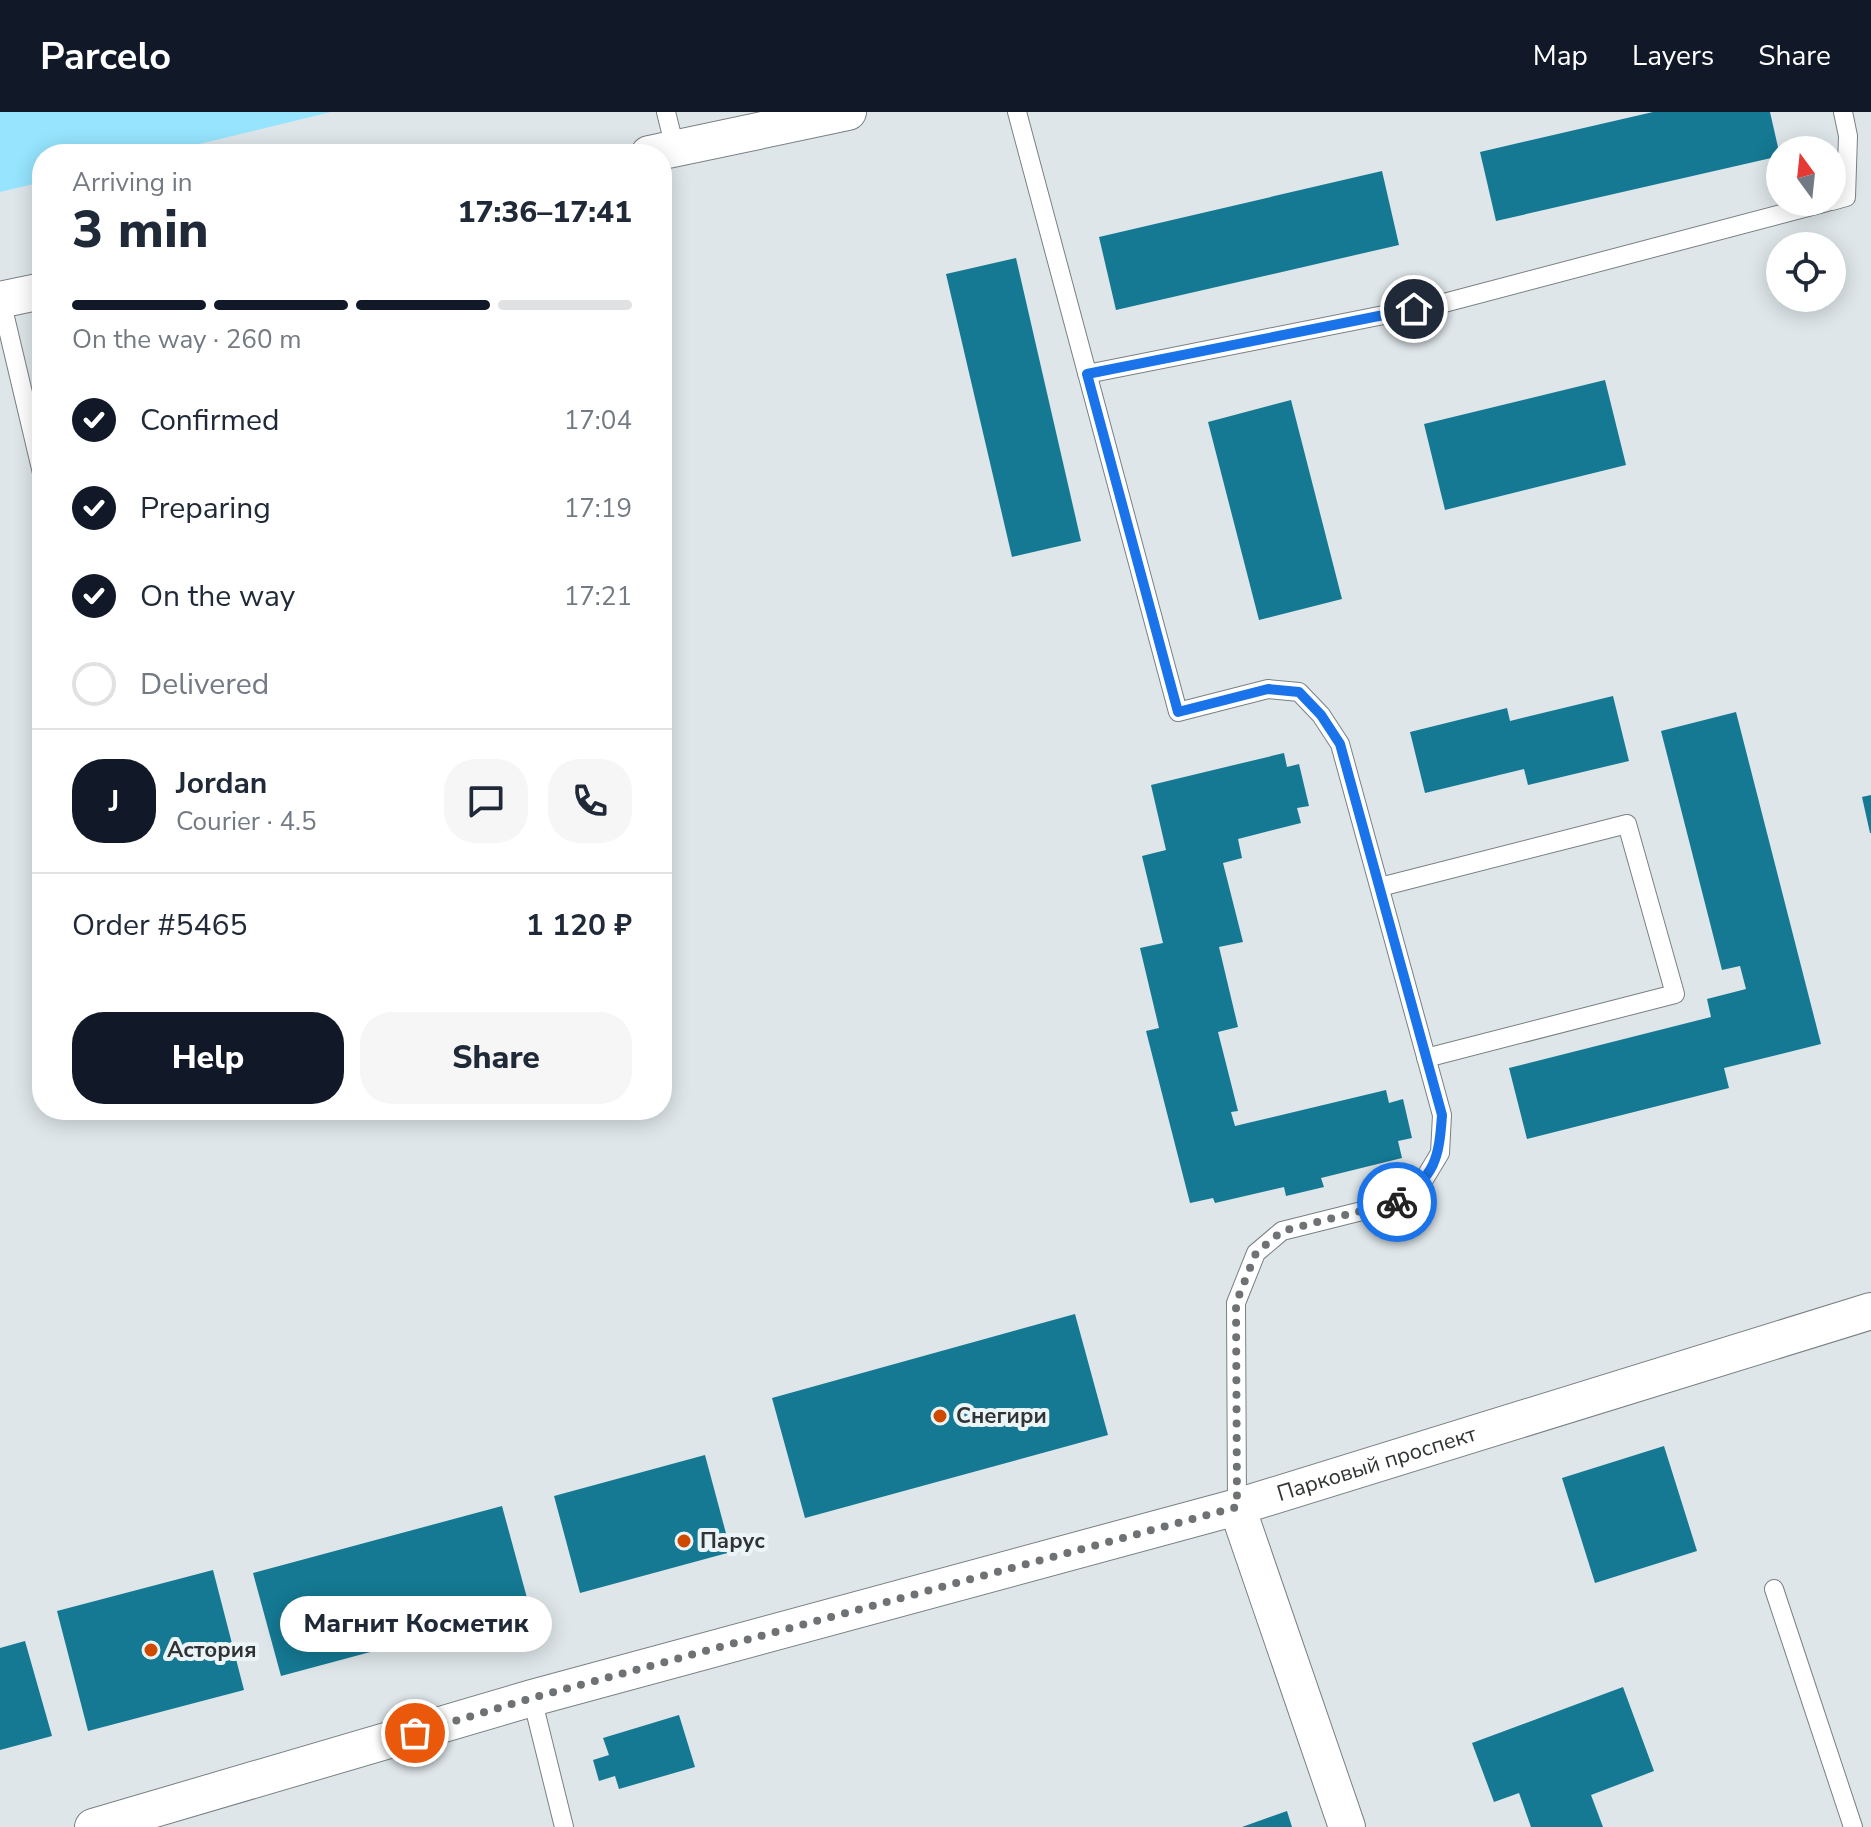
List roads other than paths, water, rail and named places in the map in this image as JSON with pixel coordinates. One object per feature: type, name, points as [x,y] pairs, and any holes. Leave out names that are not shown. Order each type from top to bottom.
[{"type":"street","points":[[672,149],[848,112]]},
{"type":"street","points":[[0,300],[32,293]]},
{"type":"street","name":"Парковый проспект","points":[[93,1827],[532,1698],[1237,1507],[1871,1311]]},
{"type":"street","points":[[1237,1507],[1347,1827]]},
{"type":"lane","points":[[663,144],[666,112]]},
{"type":"lane","points":[[1017,112],[1178,712],[1268,689],[1299,692],[1321,715],[1340,744],[1442,1115],[1440,1153],[1420,1186],[1398,1202],[1282,1231],[1256,1253],[1236,1303],[1237,1507]]},
{"type":"lane","points":[[1843,112],[1848,136],[1846,197]]},
{"type":"lane","points":[[1087,374],[1444,303],[1772,216]]},
{"type":"lane","points":[[0,300],[32,432]]},
{"type":"lane","points":[[1380,887],[1627,824],[1675,994],[1426,1058]]},
{"type":"lane","points":[[1774,1589],[1853,1827]]},
{"type":"lane","points":[[532,1698],[564,1827]]},
{"type":"place","name":"Снегири","points":[[940,1416]]},
{"type":"place","name":"Парус","points":[[684,1541]]},
{"type":"place","name":"Астория","points":[[151,1650]]},
{"type":"place","name":"Магнит Косметик","points":[[415,1733]]}]
